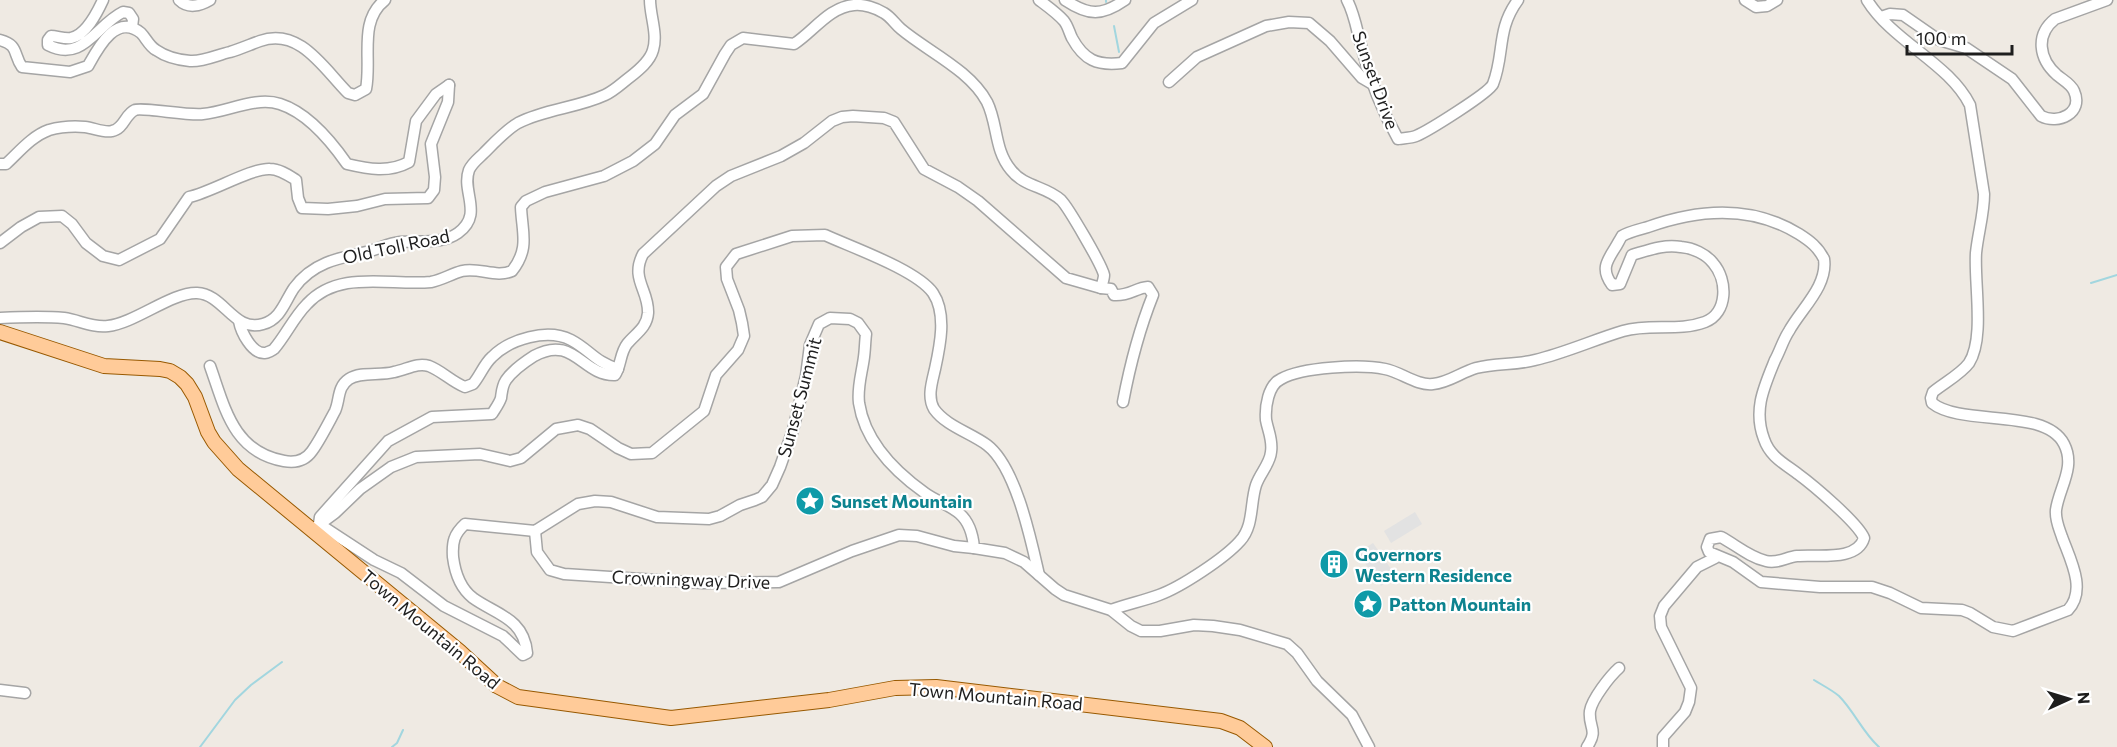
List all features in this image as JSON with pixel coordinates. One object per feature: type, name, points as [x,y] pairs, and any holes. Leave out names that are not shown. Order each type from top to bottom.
[{"type":"main road","name":"Town Mountain Road","points":[[0,332],[104,366],[160,369],[170,371],[180,377],[195,397],[208,432],[221,452],[238,469],[316,527],[497,686],[518,697],[671,718],[829,700],[895,688],[936,687],[1221,721],[1240,728],[1265,747]]},
{"type":"street","points":[[103,0],[94,17],[79,34],[64,38],[51,36],[48,39],[48,45],[65,51],[77,48],[123,12],[131,15],[132,27]]},
{"type":"street","points":[[179,0],[183,4],[192,6],[210,0]]},
{"type":"street","points":[[0,40],[9,42],[15,49],[17,60],[22,67],[70,72],[88,66],[102,41],[112,31],[124,27],[132,27],[142,34],[154,50],[178,60],[196,62],[269,39],[283,40],[302,46],[317,57],[348,93],[356,95],[366,89],[369,74],[370,21],[377,6],[385,0]]},
{"type":"street","name":"Old Toll Road","points":[[238,321],[251,326],[262,325],[273,320],[304,276],[330,261],[400,242],[448,238],[459,232],[469,221],[471,213],[468,172],[483,154],[518,123],[606,95],[648,60],[653,51],[655,37],[650,0]]},
{"type":"street","points":[[1038,0],[1065,22],[1083,54],[1094,61],[1108,64],[1122,63],[1154,23],[1192,0]]},
{"type":"street","points":[[1065,0],[1097,13],[1108,11],[1125,0]]},
{"type":"street","name":"Sunset Drive","points":[[1347,0],[1353,11],[1374,85],[1398,139],[1415,136],[1478,98],[1492,86],[1500,58],[1502,34],[1509,13],[1518,0]]},
{"type":"street","points":[[1745,0],[1756,7],[1767,6],[1777,0]]},
{"type":"street","points":[[1111,610],[1173,589],[1224,555],[1241,540],[1248,528],[1257,483],[1271,456],[1272,443],[1266,413],[1270,393],[1282,377],[1315,370],[1357,366],[1386,369],[1432,385],[1474,368],[1533,361],[1625,331],[1676,329],[1708,321],[1720,309],[1724,294],[1723,282],[1715,265],[1697,251],[1683,247],[1664,246],[1632,255],[1620,284],[1612,285],[1607,278],[1605,263],[1623,236],[1668,220],[1707,213],[1750,215],[1782,223],[1813,243],[1824,259],[1823,276],[1789,331],[1761,392],[1759,417],[1764,440],[1770,452],[1856,526],[1864,538],[1861,546],[1846,553],[1796,556],[1781,561],[1769,562],[1756,558],[1717,537],[1710,539],[1707,547],[1709,552],[1733,562],[1761,582],[1820,587],[1872,587],[1921,608],[1962,610],[2004,631],[2013,631],[2067,610],[2076,597],[2077,589],[2056,520],[2068,466],[2064,442],[2052,431],[2025,421],[1945,410],[1932,403],[1931,398],[1933,392],[1968,364],[1974,350],[1978,318],[1976,253],[1984,194],[1974,118],[1970,105],[1964,93],[1953,81],[1905,41],[1867,0]]},
{"type":"street","points":[[1881,17],[1894,13],[1903,15],[1936,38],[1963,46],[2012,79],[2041,116],[2055,120],[2063,119],[2070,114],[2075,106],[2076,98],[2069,85],[2055,74],[2043,56],[2041,46],[2043,34],[2055,19],[2107,0]]},
{"type":"street","points":[[0,318],[66,318],[93,326],[106,327],[183,296],[194,293],[205,294],[214,299],[238,321],[241,331],[251,345],[258,351],[266,353],[274,349],[307,304],[331,287],[347,282],[431,282],[462,271],[496,274],[512,271],[524,250],[521,207],[526,201],[545,192],[604,176],[633,161],[655,144],[675,115],[704,94],[731,45],[743,38],[794,44],[827,16],[853,5],[875,8],[886,14],[900,28],[933,50],[962,74],[978,91],[987,103],[996,142],[1005,162],[1022,182],[1062,200],[1099,262],[1104,277],[1101,288]]},
{"type":"street","points":[[1169,82],[1197,57],[1266,26],[1289,22],[1309,23],[1330,41],[1362,78],[1374,85]]},
{"type":"street","points":[[0,164],[6,164],[33,138],[47,131],[64,127],[85,127],[111,132],[118,129],[130,113],[137,109],[183,115],[204,114],[259,103],[278,103],[295,112],[334,146],[347,164],[379,170],[398,168],[409,162],[416,121],[436,94],[449,85],[448,102],[436,128],[432,144],[435,177],[434,190],[428,198],[385,199],[357,206],[328,209],[302,208],[298,198],[296,180],[270,169],[254,172],[205,193],[189,196],[160,239],[119,260],[103,256],[86,243],[72,224],[62,216],[39,217],[0,243]]},
{"type":"street","points":[[316,527],[320,517],[388,441],[432,417],[492,414],[500,400],[503,383],[513,371],[541,353],[552,349],[562,349],[606,375],[615,375],[624,350],[643,329],[648,313],[638,277],[638,264],[643,254],[716,186],[731,176],[781,156],[804,143],[832,121],[842,117],[884,118],[894,122],[924,169],[958,187],[978,201],[1066,278],[1111,289],[1114,295],[1123,295],[1148,287],[1153,295],[1137,339],[1123,402]]},
{"type":"street","points":[[316,527],[335,513],[360,489],[391,467],[416,457],[480,454],[510,461],[521,458],[556,429],[578,425],[590,429],[631,454],[652,453],[704,411],[716,375],[738,350],[744,336],[739,310],[727,279],[726,267],[736,254],[792,236],[817,234],[825,235],[907,272],[921,280],[933,293],[938,305],[940,337],[930,390],[931,402],[935,410],[948,421],[988,446],[1002,461],[1029,529],[1039,575]]},
{"type":"street","name":"Sunset Summit","points":[[535,531],[578,504],[595,501],[612,502],[657,518],[709,519],[762,497],[772,485],[793,430],[814,334],[819,324],[830,318],[840,318],[858,323],[866,334],[859,384],[859,402],[863,421],[878,450],[893,467],[925,493],[960,514],[966,521],[974,548]]},
{"type":"street","points":[[210,366],[224,406],[237,432],[245,442],[259,454],[289,461],[302,461],[311,452],[335,411],[342,385],[351,377],[392,373],[414,365],[428,366],[465,387],[473,384],[489,359],[501,349],[522,339],[539,336],[569,339],[603,365],[618,369]]},
{"type":"street","points":[[316,527],[401,573],[444,606],[503,636],[523,655],[527,652],[524,638],[510,620],[499,611],[473,598],[462,586],[455,573],[452,543],[456,532],[465,524],[535,531]]},
{"type":"street","name":"Crowningway Drive","points":[[535,531],[537,552],[542,562],[550,570],[564,574],[704,583],[779,582],[852,551],[899,535],[917,536],[954,546],[974,548]]},
{"type":"street","points":[[974,548],[1005,553],[1024,562],[1055,590],[1111,610],[1131,626],[1141,630],[1160,631],[1203,625],[1240,630],[1287,644],[1297,653],[1317,681],[1352,714],[1369,747]]},
{"type":"street","points":[[1663,747],[1663,738],[1685,712],[1691,688],[1661,627],[1660,616],[1664,606],[1697,567],[1717,556]]},
{"type":"street","points":[[1587,747],[1593,732],[1590,718],[1592,704],[1618,668]]},
{"type":"street","points":[[0,690],[25,693]]},
{"type":"shaded area","points":[[1415,512],[1422,524],[1391,543],[1384,531]]},
{"type":"shaded area","points":[[1373,543],[1396,576],[1381,586],[1358,553]]},
{"type":"waterway","points":[[1114,26],[1119,52]]},
{"type":"waterway","points":[[2091,283],[2117,275]]},
{"type":"waterway","points":[[200,747],[235,700],[282,662]]},
{"type":"waterway","points":[[1814,680],[1839,696],[1879,747]]},
{"type":"waterway","points":[[392,747],[397,743],[403,730]]},
{"type":"place","name":"Sunset Mountain","points":[[810,501]]},
{"type":"place","name":"Governors Western Residence","points":[[1334,564]]},
{"type":"place","name":"Patton Mountain","points":[[1368,604]]}]
